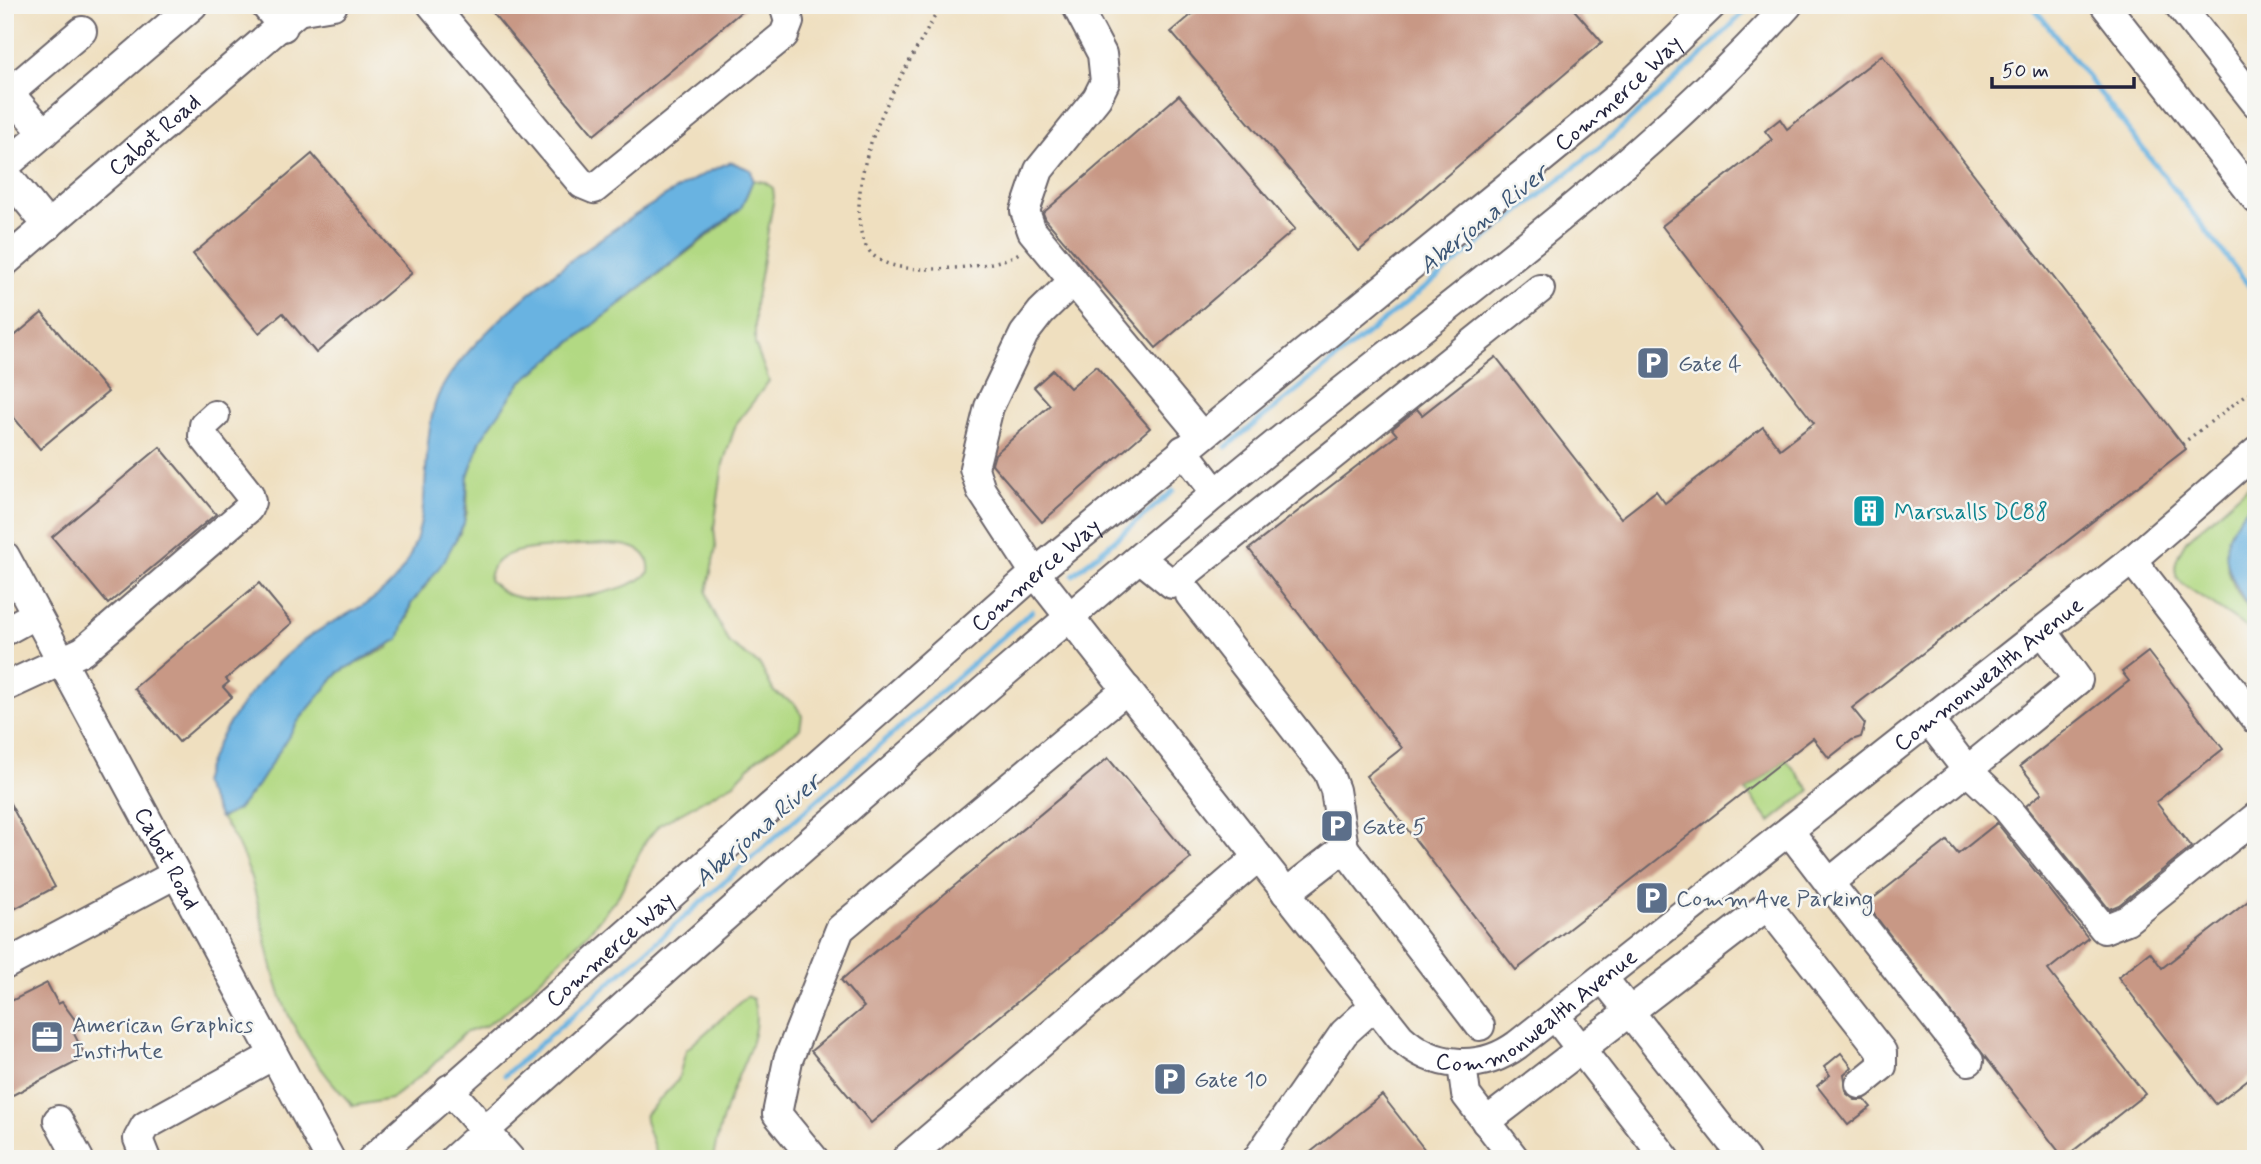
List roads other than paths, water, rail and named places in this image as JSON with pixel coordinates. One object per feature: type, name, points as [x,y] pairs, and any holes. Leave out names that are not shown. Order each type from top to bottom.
[{"type":"street","points":[[5,166],[194,5]]},
{"type":"street","points":[[265,5],[297,12],[333,5]]},
{"type":"street","points":[[432,5],[582,184],[594,189],[784,35],[789,22],[785,5]]},
{"type":"street","points":[[1076,5],[1101,54],[1105,82],[1097,99],[1039,170],[1025,211],[1027,224],[1073,281],[1192,443],[1216,493]]},
{"type":"street","points":[[454,1159],[881,780],[1190,515],[1633,158],[1702,96],[1788,5]]},
{"type":"street","points":[[2105,5],[2256,199]]},
{"type":"street","points":[[2179,5],[2256,103]]},
{"type":"street","name":"Commerce Way","points":[[372,1159],[1035,573],[1616,98],[1703,9]]},
{"type":"street","name":"Cabot Road","points":[[5,262],[297,12]]},
{"type":"street","points":[[44,133],[9,93],[82,30]]},
{"type":"street","points":[[5,173],[48,226]]},
{"type":"street","name":"Commonwealth Avenue","points":[[1073,281],[1024,334],[989,407],[974,468],[981,490],[1035,573],[1400,1037],[1414,1049],[1439,1060],[1462,1063],[1485,1061],[1502,1055],[1555,1016],[2132,560],[2256,452]]},
{"type":"street","points":[[1140,558],[1172,584],[1540,289]]},
{"type":"street","points":[[5,687],[87,648],[250,507],[249,494],[203,436],[204,425],[215,415]]},
{"type":"street","points":[[1190,515],[1220,546]]},
{"type":"street","name":"Cabot Road","points":[[5,556],[272,1056],[330,1159]]},
{"type":"street","points":[[2132,560],[2256,720]]},
{"type":"street","points":[[1190,595],[1328,772],[1335,789],[1344,848],[1480,1026]]},
{"type":"street","points":[[5,631],[36,614]]},
{"type":"street","points":[[1829,883],[2078,680],[2043,631]]},
{"type":"street","points":[[814,1159],[777,1114],[788,1060],[840,929],[1127,689]]},
{"type":"street","points":[[1930,722],[1968,770],[2004,804],[2104,929],[2127,920],[2256,817]]},
{"type":"street","points":[[1790,832],[1969,1061]]},
{"type":"street","points":[[1286,893],[1344,848]]},
{"type":"street","points":[[906,1159],[1258,857]]},
{"type":"street","points":[[5,965],[176,874]]},
{"type":"street","points":[[1486,1122],[1757,911],[1768,909],[1882,1052],[1880,1068],[1860,1084]]},
{"type":"street","points":[[1603,978],[1745,1159]]},
{"type":"street","points":[[1257,1159],[1344,1033],[1375,1005]]},
{"type":"street","points":[[1555,1016],[1666,1159]]},
{"type":"street","points":[[146,1159],[138,1142],[145,1126],[272,1056]]},
{"type":"street","points":[[1462,1063],[1465,1093],[1515,1159]]},
{"type":"street","points":[[449,1089],[510,1159]]},
{"type":"street","points":[[58,1120],[79,1159]]},
{"type":"water","points":[[731,162],[751,170],[753,180],[741,208],[521,382],[481,439],[468,476],[464,524],[444,561],[411,604],[399,639],[339,672],[299,720],[257,786],[237,810],[220,818],[202,783],[218,742],[244,701],[293,649],[321,629],[378,596],[397,577],[409,557],[422,514],[430,426],[435,404],[451,373],[480,339],[564,265],[657,201]]},
{"type":"water","points":[[2256,499],[2256,621],[2231,573],[2227,545],[2240,516]]},
{"type":"waterway","name":"Aberjona River","points":[[1226,447],[1601,146],[1699,58],[1751,5]]},
{"type":"waterway","points":[[2032,5],[2256,295]]},
{"type":"waterway","name":"Aberjona River","points":[[1073,575],[1173,491]]},
{"type":"waterway","name":"Aberjona River","points":[[505,1075],[1032,611]]},
{"type":"place","name":"Gate 4","points":[[1653,363]]},
{"type":"place","name":"Marshalls DC88","points":[[1869,511]]},
{"type":"place","name":"Gate 5","points":[[1337,826]]},
{"type":"place","name":"Comm Ave Parking","points":[[1652,898]]},
{"type":"place","name":"American Graphics Institute","points":[[47,1037]]},
{"type":"place","name":"Gate 10","points":[[1170,1079]]}]
